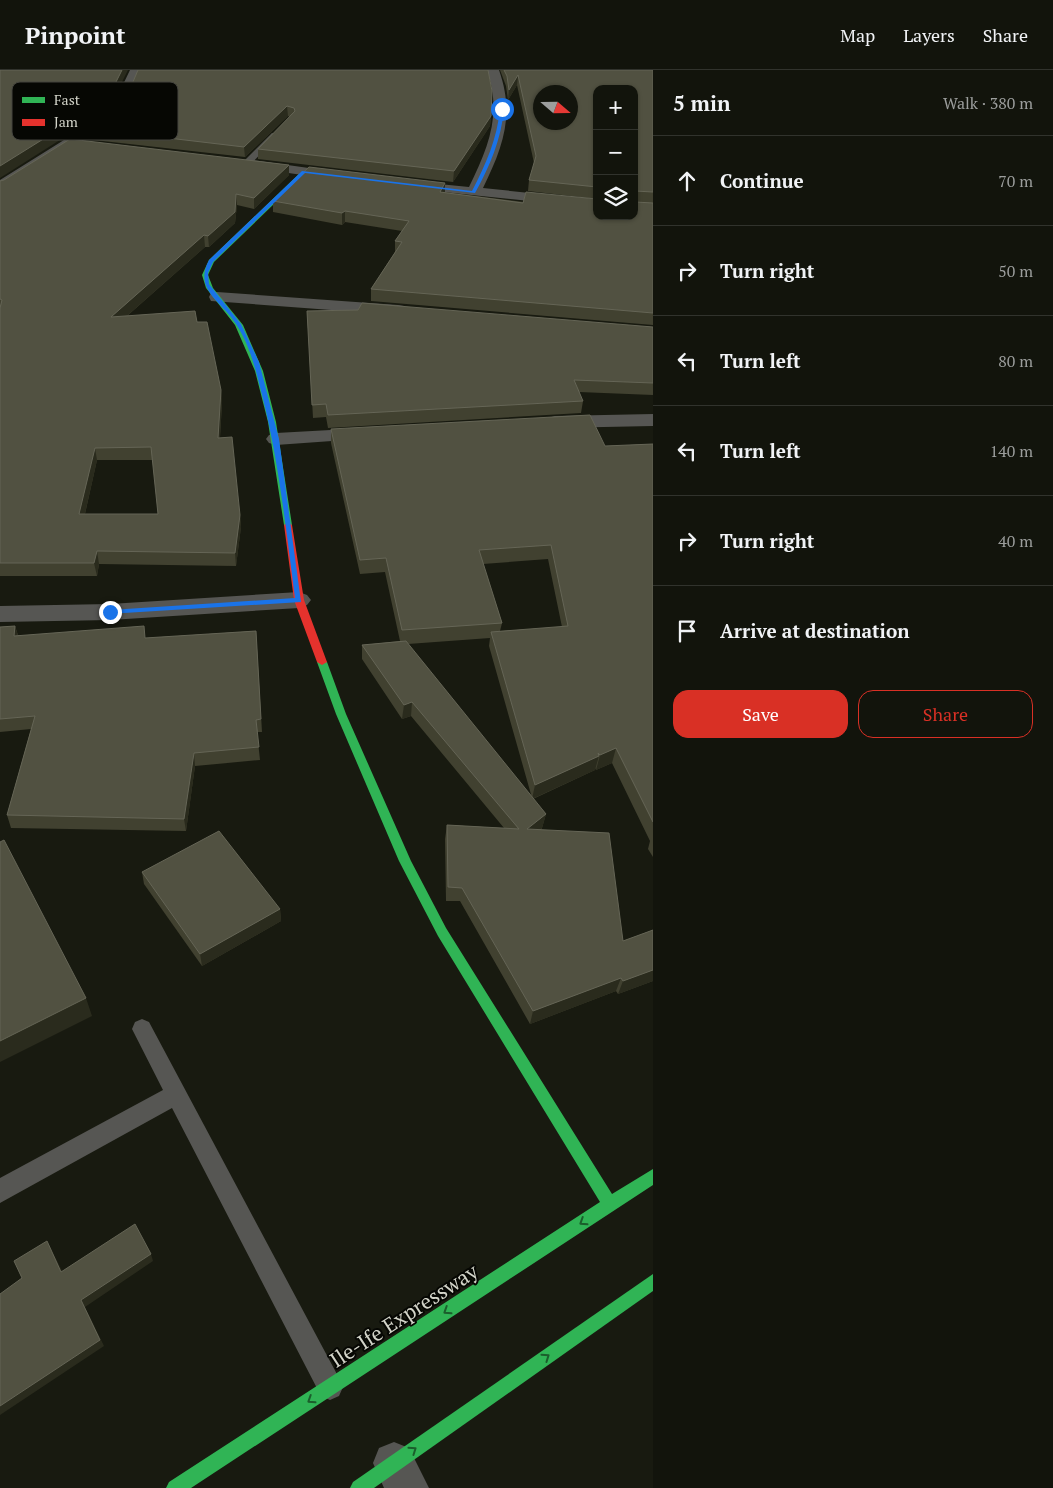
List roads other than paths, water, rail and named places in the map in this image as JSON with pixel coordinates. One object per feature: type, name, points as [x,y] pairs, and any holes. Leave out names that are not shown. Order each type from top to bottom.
[{"type":"main road","points":[[304,172],[211,261],[206,273],[207,284],[239,324],[256,362],[276,439],[299,600],[341,714],[410,870],[442,932],[610,1205]]},
{"type":"main road","name":"Ile-Ife Expressway","points":[[176,1488],[653,1176]]},
{"type":"main road","points":[[359,1488],[400,1476],[653,1282]]},
{"type":"street","points":[[131,82],[136,70]]},
{"type":"street","points":[[474,192],[493,153],[500,125],[502,98],[493,70]]},
{"type":"street","points":[[2,183],[74,140]]},
{"type":"street","points":[[69,144],[88,146]]},
{"type":"street","points":[[229,161],[351,178]]},
{"type":"street","points":[[398,183],[593,204]]},
{"type":"street","points":[[217,298],[326,304],[414,312]]},
{"type":"street","points":[[536,423],[653,420]]},
{"type":"street","points":[[276,439],[382,433]]},
{"type":"street","points":[[0,614],[110,612],[299,600]]},
{"type":"lane","points":[[247,163],[284,126]]},
{"type":"lane","points":[[142,1029],[330,1387]]},
{"type":"lane","points":[[0,1191],[176,1094]]}]
